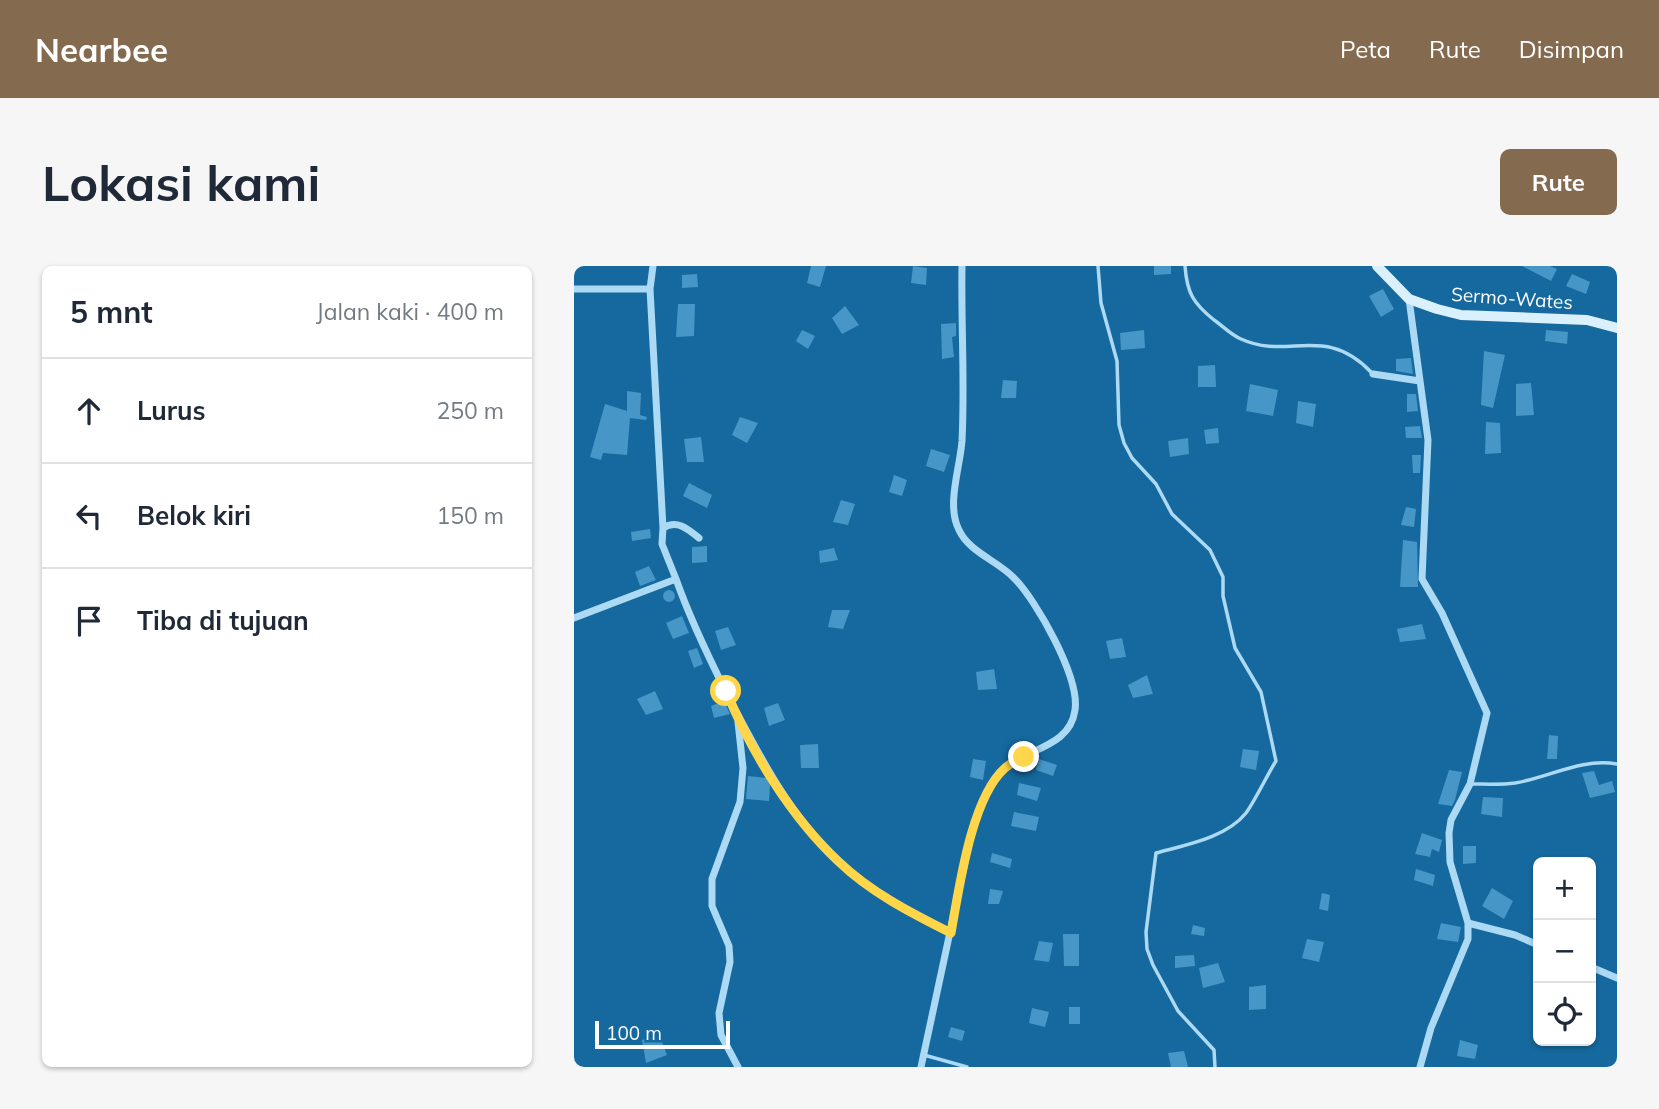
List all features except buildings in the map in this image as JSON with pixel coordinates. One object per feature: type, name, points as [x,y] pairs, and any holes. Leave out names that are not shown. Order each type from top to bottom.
[{"type":"main road","name":"Sermo-Wates","points":[[1377,266],[1409,299],[1461,316],[1587,320],[1617,328]]},
{"type":"street","points":[[653,266],[650,289],[662,544],[690,618],[738,719],[791,806],[837,860],[905,910],[951,933]]},
{"type":"street","points":[[921,1067],[970,839],[985,799],[1005,768],[1053,743],[1067,732],[1075,710],[1076,692],[1051,632],[1028,594],[1013,577],[968,543],[959,531],[955,518],[962,441],[962,266]]},
{"type":"street","points":[[574,289],[650,289]]},
{"type":"street","points":[[1409,299],[1428,440],[1422,579],[1442,613],[1487,713],[1471,784],[1451,820],[1450,862],[1468,923],[1468,939],[1435,1018],[1420,1067]]},
{"type":"street","points":[[1373,374],[1420,381]]},
{"type":"street","points":[[663,528],[675,524],[685,526],[699,538]]},
{"type":"street","points":[[574,618],[676,579]]},
{"type":"street","points":[[738,719],[743,768],[740,802],[712,879],[712,906],[729,946],[730,962],[719,1013],[721,1035],[738,1067]]},
{"type":"street","points":[[1468,923],[1515,935],[1533,943]]},
{"type":"street","points":[[1596,969],[1617,978]]},
{"type":"lane","points":[[1098,266],[1101,303],[1117,361],[1119,425],[1124,443],[1132,458],[1156,484],[1172,514],[1210,550],[1223,577],[1223,596],[1235,648],[1261,692],[1276,761],[1247,812],[1234,823],[1203,840],[1156,853],[1152,869],[1147,949],[1178,1011],[1214,1050],[1215,1067]]},
{"type":"lane","points":[[1185,266],[1187,289],[1195,304],[1238,338],[1265,345],[1299,344],[1342,350],[1357,358],[1373,374]]},
{"type":"lane","points":[[1471,784],[1513,784],[1587,762],[1617,764]]},
{"type":"lane","points":[[922,1054],[967,1067]]},
{"type":"route","points":[[726,691],[736,716],[791,806],[837,860],[873,890],[951,933],[970,839],[977,818],[995,780],[1005,768],[1024,757]]}]
